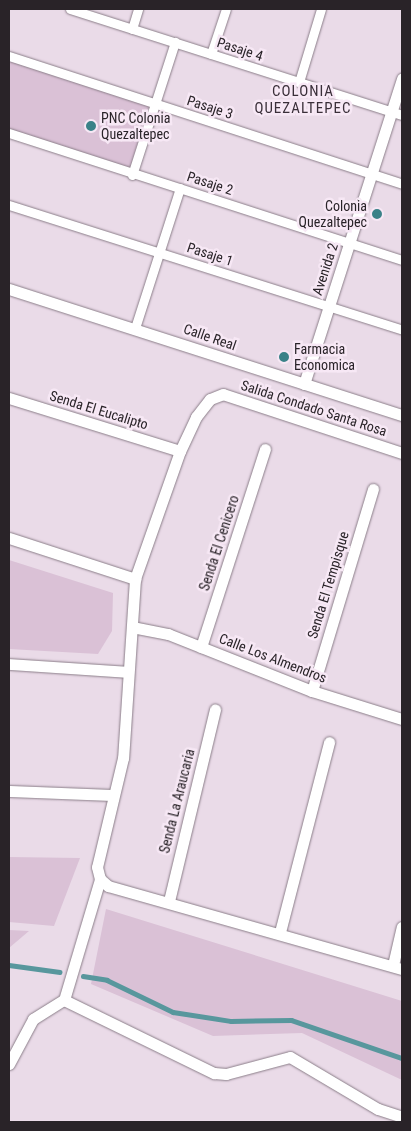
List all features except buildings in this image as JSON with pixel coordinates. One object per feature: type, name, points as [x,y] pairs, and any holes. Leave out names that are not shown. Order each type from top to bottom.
[{"type":"street","name":"Pasaje 4","points":[[70,9],[397,114]]},
{"type":"street","points":[[132,29],[138,9]]},
{"type":"street","points":[[211,54],[226,9]]},
{"type":"street","points":[[298,82],[321,9]]},
{"type":"street","points":[[132,174],[175,42]]},
{"type":"street","name":"Pasaje 3","points":[[9,56],[402,184]]},
{"type":"street","name":"Avenida 2","points":[[304,384],[371,174],[397,114],[402,78]]},
{"type":"street","name":"Pasaje 2","points":[[9,133],[402,260]]},
{"type":"street","points":[[135,328],[180,188]]},
{"type":"street","name":"Pasaje 1","points":[[9,205],[402,330]]},
{"type":"street","name":"Calle Real","points":[[9,289],[402,415]]},
{"type":"street","name":"Salida Condado Santa Rosa","points":[[64,1000],[100,879],[97,867],[123,758],[135,579],[180,451],[196,417],[210,399],[223,394],[402,452]]},
{"type":"street","name":"Senda El Eucalipto","points":[[9,398],[180,451]]},
{"type":"street","name":"Senda El Cenicero","points":[[201,647],[265,449]]},
{"type":"street","name":"Senda El Tempisque","points":[[312,690],[373,489]]},
{"type":"street","points":[[9,538],[135,579]]},
{"type":"street","name":"Calle Los Almendros","points":[[132,627],[168,634],[312,690],[402,719]]},
{"type":"street","points":[[9,664],[128,672]]},
{"type":"street","name":"Senda La Araucaria","points":[[169,901],[215,709]]},
{"type":"street","points":[[280,932],[329,742]]},
{"type":"street","points":[[9,791],[113,794]]},
{"type":"street","points":[[100,879],[108,886],[280,932],[397,967],[402,927]]},
{"type":"street","points":[[9,1064],[33,1019],[64,1000],[214,1073],[226,1074],[290,1057],[378,1109],[402,1117]]},
{"type":"shaded area","points":[[9,61],[149,106],[130,169],[9,130]]},
{"type":"shaded area","points":[[9,560],[113,593],[112,631],[98,654],[9,649]]},
{"type":"shaded area","points":[[9,857],[80,858],[54,926],[9,922]]},
{"type":"shaded area","points":[[106,909],[402,1001],[402,1080],[302,1033],[213,1036],[91,984]]},
{"type":"shaded area","points":[[9,930],[29,931],[9,948]]},
{"type":"waterway","points":[[9,965],[60,972]]},
{"type":"waterway","points":[[83,976],[107,980],[173,1012],[231,1021],[291,1020],[402,1058]]},
{"type":"place","name":"PNC Colonia Quezaltepec","points":[[91,126]]},
{"type":"place","name":"Colonia Quezaltepec","points":[[377,214]]},
{"type":"place","name":"Farmacia Economica","points":[[284,357]]},
{"type":"district","name":"COLONIA QUEZALTEPEC","points":[[303,100]]}]
